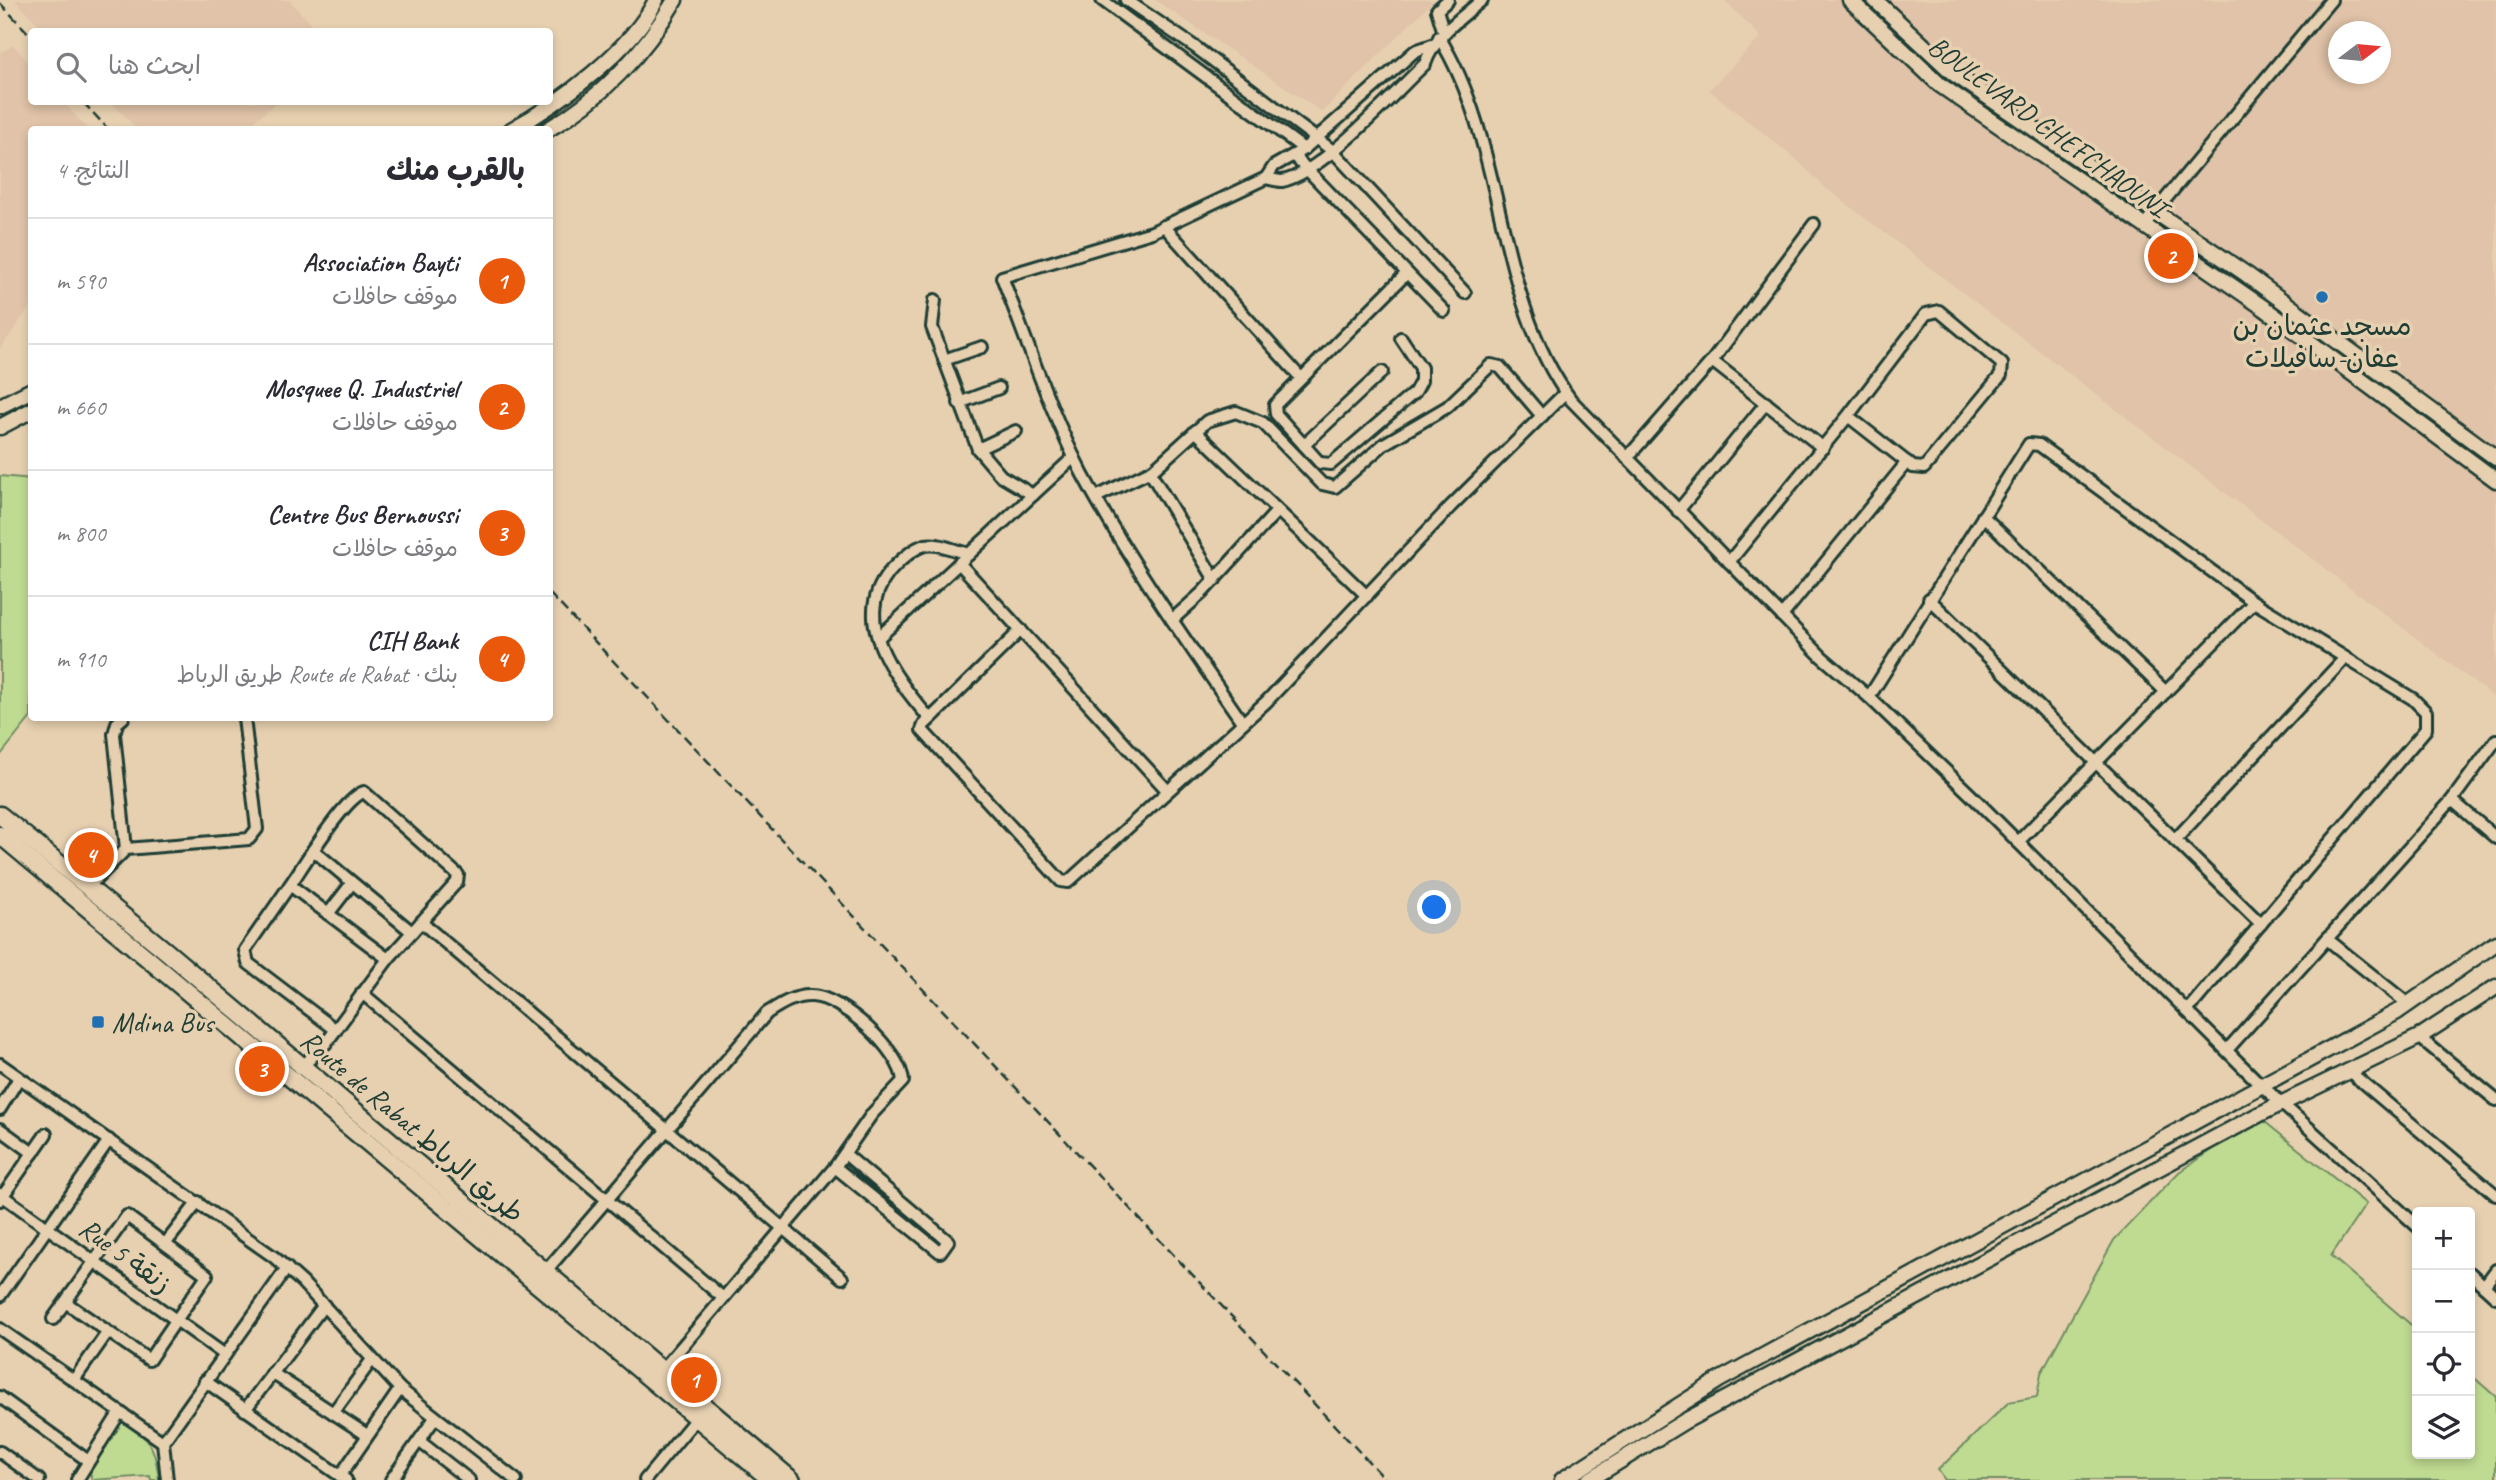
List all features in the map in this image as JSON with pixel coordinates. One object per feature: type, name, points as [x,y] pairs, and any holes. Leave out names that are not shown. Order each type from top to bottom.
[{"type":"main road","name":"Route de Rabat طريق الرباط","points":[[0,815],[663,1369],[700,1413],[771,1480]]},
{"type":"main road","name":"Route de Rabat طريق الرباط","points":[[0,835],[291,1079],[700,1413],[792,1480]]},
{"type":"street","points":[[553,102],[587,79],[619,47],[656,0]]},
{"type":"street","points":[[553,126],[600,93],[662,22],[675,0]]},
{"type":"street","points":[[1126,0],[1195,47],[1333,151],[1465,293]]},
{"type":"street","points":[[1448,0],[1437,10],[1438,38],[1467,95],[1503,229],[1538,343],[1566,393],[1822,657],[1868,696],[2018,842],[2260,1084],[2412,1221]]},
{"type":"street","points":[[1242,722],[1172,620],[1074,457],[1002,277],[1164,226],[1266,178],[1274,166],[1304,149],[1415,51],[1438,38],[1482,0]]},
{"type":"street","name":"BOULEVARD CHEFCHAOUNI","points":[[1850,0],[1940,85],[2264,308],[2496,480]]},
{"type":"street","name":"BOULEVARD CHEFCHAOUNI","points":[[1875,0],[1953,73],[2155,210],[2348,347],[2496,458]]},
{"type":"street","points":[[2144,225],[2331,0]]},
{"type":"street","points":[[1105,1],[1304,149]]},
{"type":"street","points":[[1266,178],[1281,181],[1308,169],[1333,151],[1425,64],[1438,38]]},
{"type":"street","points":[[1185,59],[1195,47]]},
{"type":"street","points":[[517,126],[548,105]]},
{"type":"street","points":[[1294,156],[1444,311]]},
{"type":"street","points":[[1627,458],[1712,361],[1814,223]]},
{"type":"street","points":[[1164,226],[1301,377]]},
{"type":"street","points":[[1401,338],[1421,368],[1420,381],[1415,392],[1331,464],[1321,463],[1274,408],[1301,377],[1407,273]]},
{"type":"street","points":[[935,300],[932,327],[978,449],[1001,476],[1033,495]]},
{"type":"street","points":[[1729,562],[1823,448],[1926,314],[1939,311],[2001,361],[2002,371],[1927,467],[1917,468],[1907,462],[1848,416]]},
{"type":"street","points":[[944,360],[982,347]]},
{"type":"street","points":[[1712,361],[1823,448]]},
{"type":"street","points":[[1096,497],[1150,472],[1195,431],[1221,415],[1236,412],[1250,415],[1263,423],[1322,484],[1331,488],[1384,444],[1447,407],[1491,365],[1500,367],[1542,416]]},
{"type":"street","points":[[1304,445],[1382,372]]},
{"type":"street","points":[[959,403],[999,388]]},
{"type":"street","points":[[0,406],[28,392]]},
{"type":"street","points":[[1021,630],[923,728],[925,736],[1063,882],[1071,881],[1167,790],[1266,702],[1566,393]]},
{"type":"street","points":[[1678,511],[1766,403]]},
{"type":"street","points":[[0,427],[28,412]]},
{"type":"street","points":[[978,449],[1016,431]]},
{"type":"street","points":[[1195,431],[1367,596]]},
{"type":"street","points":[[1868,696],[2029,444],[2039,445],[2254,602],[2413,699],[2426,712],[2426,729],[2187,1011]]},
{"type":"street","points":[[878,638],[1074,457]]},
{"type":"street","points":[[1782,616],[1907,462]]},
{"type":"street","points":[[1150,472],[1214,580]]},
{"type":"street","points":[[1172,620],[1214,580],[1278,511]]},
{"type":"street","points":[[1983,516],[2166,692]]},
{"type":"street","points":[[930,719],[897,680],[878,638],[878,587],[883,576],[914,547],[928,543],[970,554]]},
{"type":"street","points":[[960,563],[1167,790]]},
{"type":"street","points":[[1930,598],[2261,924]]},
{"type":"street","points":[[2018,842],[2254,602]]},
{"type":"street","points":[[2175,840],[2345,658]]},
{"type":"street","points":[[119,721],[114,734],[126,849]]},
{"type":"street","points":[[88,887],[126,849],[249,839],[254,834],[257,829],[244,721]]},
{"type":"street","points":[[2227,1050],[2452,800],[2496,740]]},
{"type":"street","points":[[291,1079],[336,1030],[388,959],[457,883],[458,875],[368,792],[356,795],[313,850],[245,950],[248,963],[336,1030]]},
{"type":"street","points":[[2452,800],[2496,838]]},
{"type":"street","points":[[313,850],[412,932]]},
{"type":"street","points":[[328,914],[352,883]]},
{"type":"street","points":[[290,885],[388,959]]},
{"type":"street","points":[[421,922],[842,1278]]},
{"type":"street","points":[[2327,939],[2408,1004]]},
{"type":"street","points":[[1562,1480],[1719,1380],[2408,1004],[2496,943]]},
{"type":"street","points":[[1589,1480],[1685,1421],[2281,1103],[2418,1037],[2496,987]]},
{"type":"street","points":[[362,993],[722,1297]]},
{"type":"street","points":[[545,1272],[767,1013],[796,998],[812,996],[828,999],[840,1006],[887,1048],[902,1071],[903,1081],[872,1114],[835,1167],[663,1369]]},
{"type":"street","points":[[2418,1037],[2496,1100]]},
{"type":"street","points":[[0,1064],[198,1202],[287,1268],[400,1389],[514,1479]]},
{"type":"street","points":[[2350,1072],[2496,1195]]},
{"type":"street","points":[[0,1109],[19,1078]]},
{"type":"street","points":[[0,1129],[33,1153]]},
{"type":"street","points":[[1,1196],[46,1134]]},
{"type":"street","points":[[0,1296],[109,1140]]},
{"type":"street","points":[[835,1167],[940,1252],[948,1241],[845,1154]]},
{"type":"street","name":"Rue 5 زنقة","points":[[1,1196],[225,1354]]},
{"type":"street","points":[[166,1243],[198,1202]]},
{"type":"street","points":[[894,1215],[903,1203]]},
{"type":"street","points":[[53,1319],[65,1301],[94,1260],[127,1216],[207,1275],[149,1360],[65,1301]]},
{"type":"street","points":[[166,1480],[163,1442],[287,1268]]},
{"type":"street","points":[[2484,1286],[2496,1270]]},
{"type":"street","points":[[2475,1278],[2496,1297]]},
{"type":"street","points":[[245,1410],[324,1305]]},
{"type":"street","points":[[0,1329],[163,1442]]},
{"type":"street","points":[[74,1380],[107,1333]]},
{"type":"street","points":[[333,1413],[371,1361]]},
{"type":"street","points":[[272,1373],[367,1435]]},
{"type":"street","points":[[205,1381],[343,1478],[367,1435],[400,1389]]},
{"type":"street","points":[[0,1397],[87,1460]]},
{"type":"street","points":[[76,1480],[120,1412]]},
{"type":"street","points":[[645,1480],[700,1413]]},
{"type":"street","points":[[395,1478],[435,1418]]},
{"type":"street","points":[[1630,1436],[1640,1448]]},
{"type":"street","points":[[419,1441],[469,1480]]},
{"type":"street","points":[[0,1452],[38,1480]]},
{"type":"shaded area","points":[[15,0],[289,0],[315,28],[42,28]]},
{"type":"shaded area","points":[[1155,0],[1434,0],[1322,112]]},
{"type":"shaded area","points":[[1724,0],[2496,0],[2496,699],[1827,189],[1796,159],[1709,90],[1761,37]]},
{"type":"shaded area","points":[[13,45],[28,62],[28,105],[66,105],[85,126],[28,126],[28,309],[0,349],[0,53]]},
{"type":"shaded area","points":[[114,105],[274,105],[248,126],[134,126]]},
{"type":"green space","points":[[0,476],[28,479],[28,721],[0,756]]},
{"type":"green space","points":[[2259,1117],[2366,1204],[2331,1256],[2412,1326],[2412,1459],[2475,1459],[2475,1378],[2496,1397],[2496,1480],[1945,1480],[1938,1470],[2009,1402],[2037,1397],[2041,1373],[2114,1240],[2179,1172]]},
{"type":"green space","points":[[120,1419],[149,1443],[159,1480],[151,1480],[150,1476],[92,1480],[89,1468]]},
{"type":"railway","points":[[0,3],[28,33]]},
{"type":"railway","points":[[86,105],[105,126]]},
{"type":"railway","points":[[553,597],[1386,1480]]},
{"type":"place","name":"Mosquee Q. Industriel","points":[[2171,256]]},
{"type":"place","name":"مسجد عثمان بن عفان-سافيلات","points":[[2322,297]]},
{"type":"place","name":"CIH Bank","points":[[91,855]]},
{"type":"place","name":"Mdina Bus","points":[[98,1022]]},
{"type":"place","name":"Centre Bus Bernoussi","points":[[262,1069]]},
{"type":"place","name":"Association Bayti","points":[[694,1380]]}]
